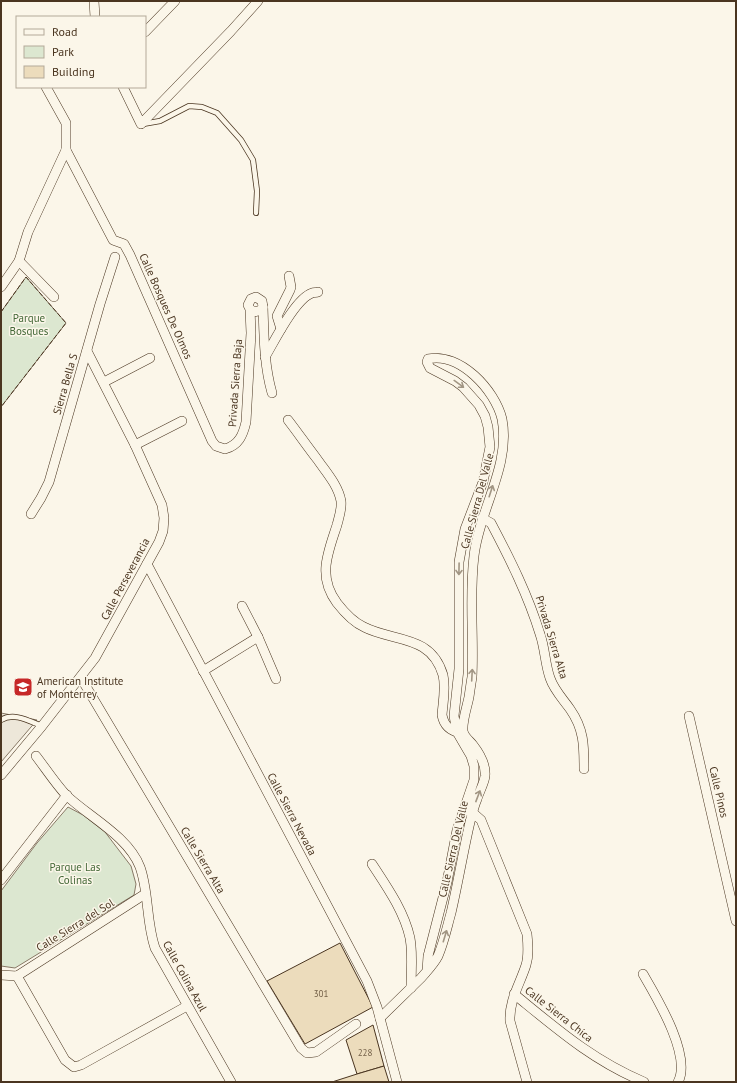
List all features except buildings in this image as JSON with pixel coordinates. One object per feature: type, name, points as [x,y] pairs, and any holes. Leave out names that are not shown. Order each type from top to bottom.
[{"type":"street","points":[[94,1],[95,16]]},
{"type":"street","points":[[148,30],[175,1]]},
{"type":"street","points":[[123,88],[141,124],[258,1]]},
{"type":"street","name":"Calle Bosques De Olmos","points":[[47,88],[66,123],[66,150],[113,240],[124,244],[130,255],[212,440],[216,446],[225,449]]},
{"type":"street","points":[[1,287],[19,261],[28,232],[66,150]]},
{"type":"street","name":"Sierra Bella S","points":[[31,514],[49,482],[115,257]]},
{"type":"street","points":[[19,261],[54,297]]},
{"type":"street","points":[[282,329],[277,316],[290,290],[289,276]]},
{"type":"street","points":[[265,358],[282,329],[300,303],[312,293],[318,292]]},
{"type":"street","name":"Privada Sierra Baja","points":[[225,449],[236,444],[243,434],[246,422],[251,333],[250,309],[254,312],[259,311],[262,307],[265,358],[272,393]]},
{"type":"street","name":"Calle Perseverancia","points":[[1,773],[42,726],[80,678],[99,651],[159,542],[163,530],[164,518],[162,505],[135,445],[87,351]]},
{"type":"street","points":[[104,382],[150,358]]},
{"type":"street","name":"Calle Sierra Del Valle","points":[[380,1018],[427,971],[438,955],[446,933],[459,877],[468,811],[476,801],[485,776],[485,769],[478,753],[461,733],[454,716],[459,669],[459,562],[465,528],[483,482],[489,459],[490,437],[485,416],[480,405],[463,387],[455,381],[430,368],[426,362],[429,359],[436,358],[450,360],[466,369],[488,391],[496,404],[501,417],[503,430],[501,460],[482,518],[475,545],[472,673],[470,695],[461,733]]},
{"type":"street","points":[[288,420],[333,482],[342,507],[327,554],[325,566],[326,580],[330,592],[347,615],[363,627],[378,633],[409,640],[417,644],[435,659],[444,684],[443,719],[449,729],[461,733]]},
{"type":"street","points":[[135,445],[182,421]]},
{"type":"street","name":"Privada Sierra Alta","points":[[482,518],[491,523],[526,592],[543,643],[550,678],[581,728],[584,747],[584,769]]},
{"type":"street","name":"Calle Sierra Nevada","points":[[147,564],[367,981],[377,1007],[397,1082]]},
{"type":"street","points":[[242,606],[258,637],[276,679]]},
{"type":"street","points":[[203,671],[258,637]]},
{"type":"street","name":"Calle Sierra Alta","points":[[80,678],[298,1044],[307,1053],[316,1052],[356,1024]]},
{"type":"street","name":"Calle Pinos","points":[[689,716],[736,921]]},
{"type":"street","name":"Calle Colina Azul","points":[[36,756],[67,795],[122,841],[140,866],[144,883],[148,925],[155,948],[231,1082]]},
{"type":"street","points":[[1,880],[67,795]]},
{"type":"street","name":"Calle Sierra Chica","points":[[468,811],[481,820],[527,934],[527,960],[524,972],[514,994],[567,1037],[592,1055],[640,1081]]},
{"type":"street","points":[[372,864],[401,912],[407,927],[412,956],[411,988]]},
{"type":"street","name":"Calle Sierra del Sol","points":[[17,976],[145,894]]},
{"type":"street","points":[[643,974],[664,1011],[680,1054],[682,1064],[679,1082]]},
{"type":"street","points":[[1,975],[17,976],[68,1064],[74,1067],[81,1065],[187,1006]]},
{"type":"street","points":[[514,994],[510,1009],[510,1021],[527,1082]]},
{"type":"lane","points":[[141,124],[160,121],[189,106],[202,107],[218,113],[241,140],[253,160],[257,191],[256,213]]},
{"type":"lane","points":[[1,720],[9,717],[17,717],[42,726]]},
{"type":"green space","name":"Parque Bosques","points":[[26,277],[66,323],[1,407],[1,312]]},
{"type":"green space","name":"Parque Las Colinas","points":[[68,807],[83,815],[105,832],[131,866],[136,884],[134,895],[15,968],[1,966],[1,891],[37,843]]},
{"type":"shaded area","points":[[1,713],[37,720],[1,762]]},
{"type":"fence","points":[[1,312],[26,277],[66,323],[1,407]]},
{"type":"place","name":"American Institute of Monterrey","points":[[23,687]]}]
